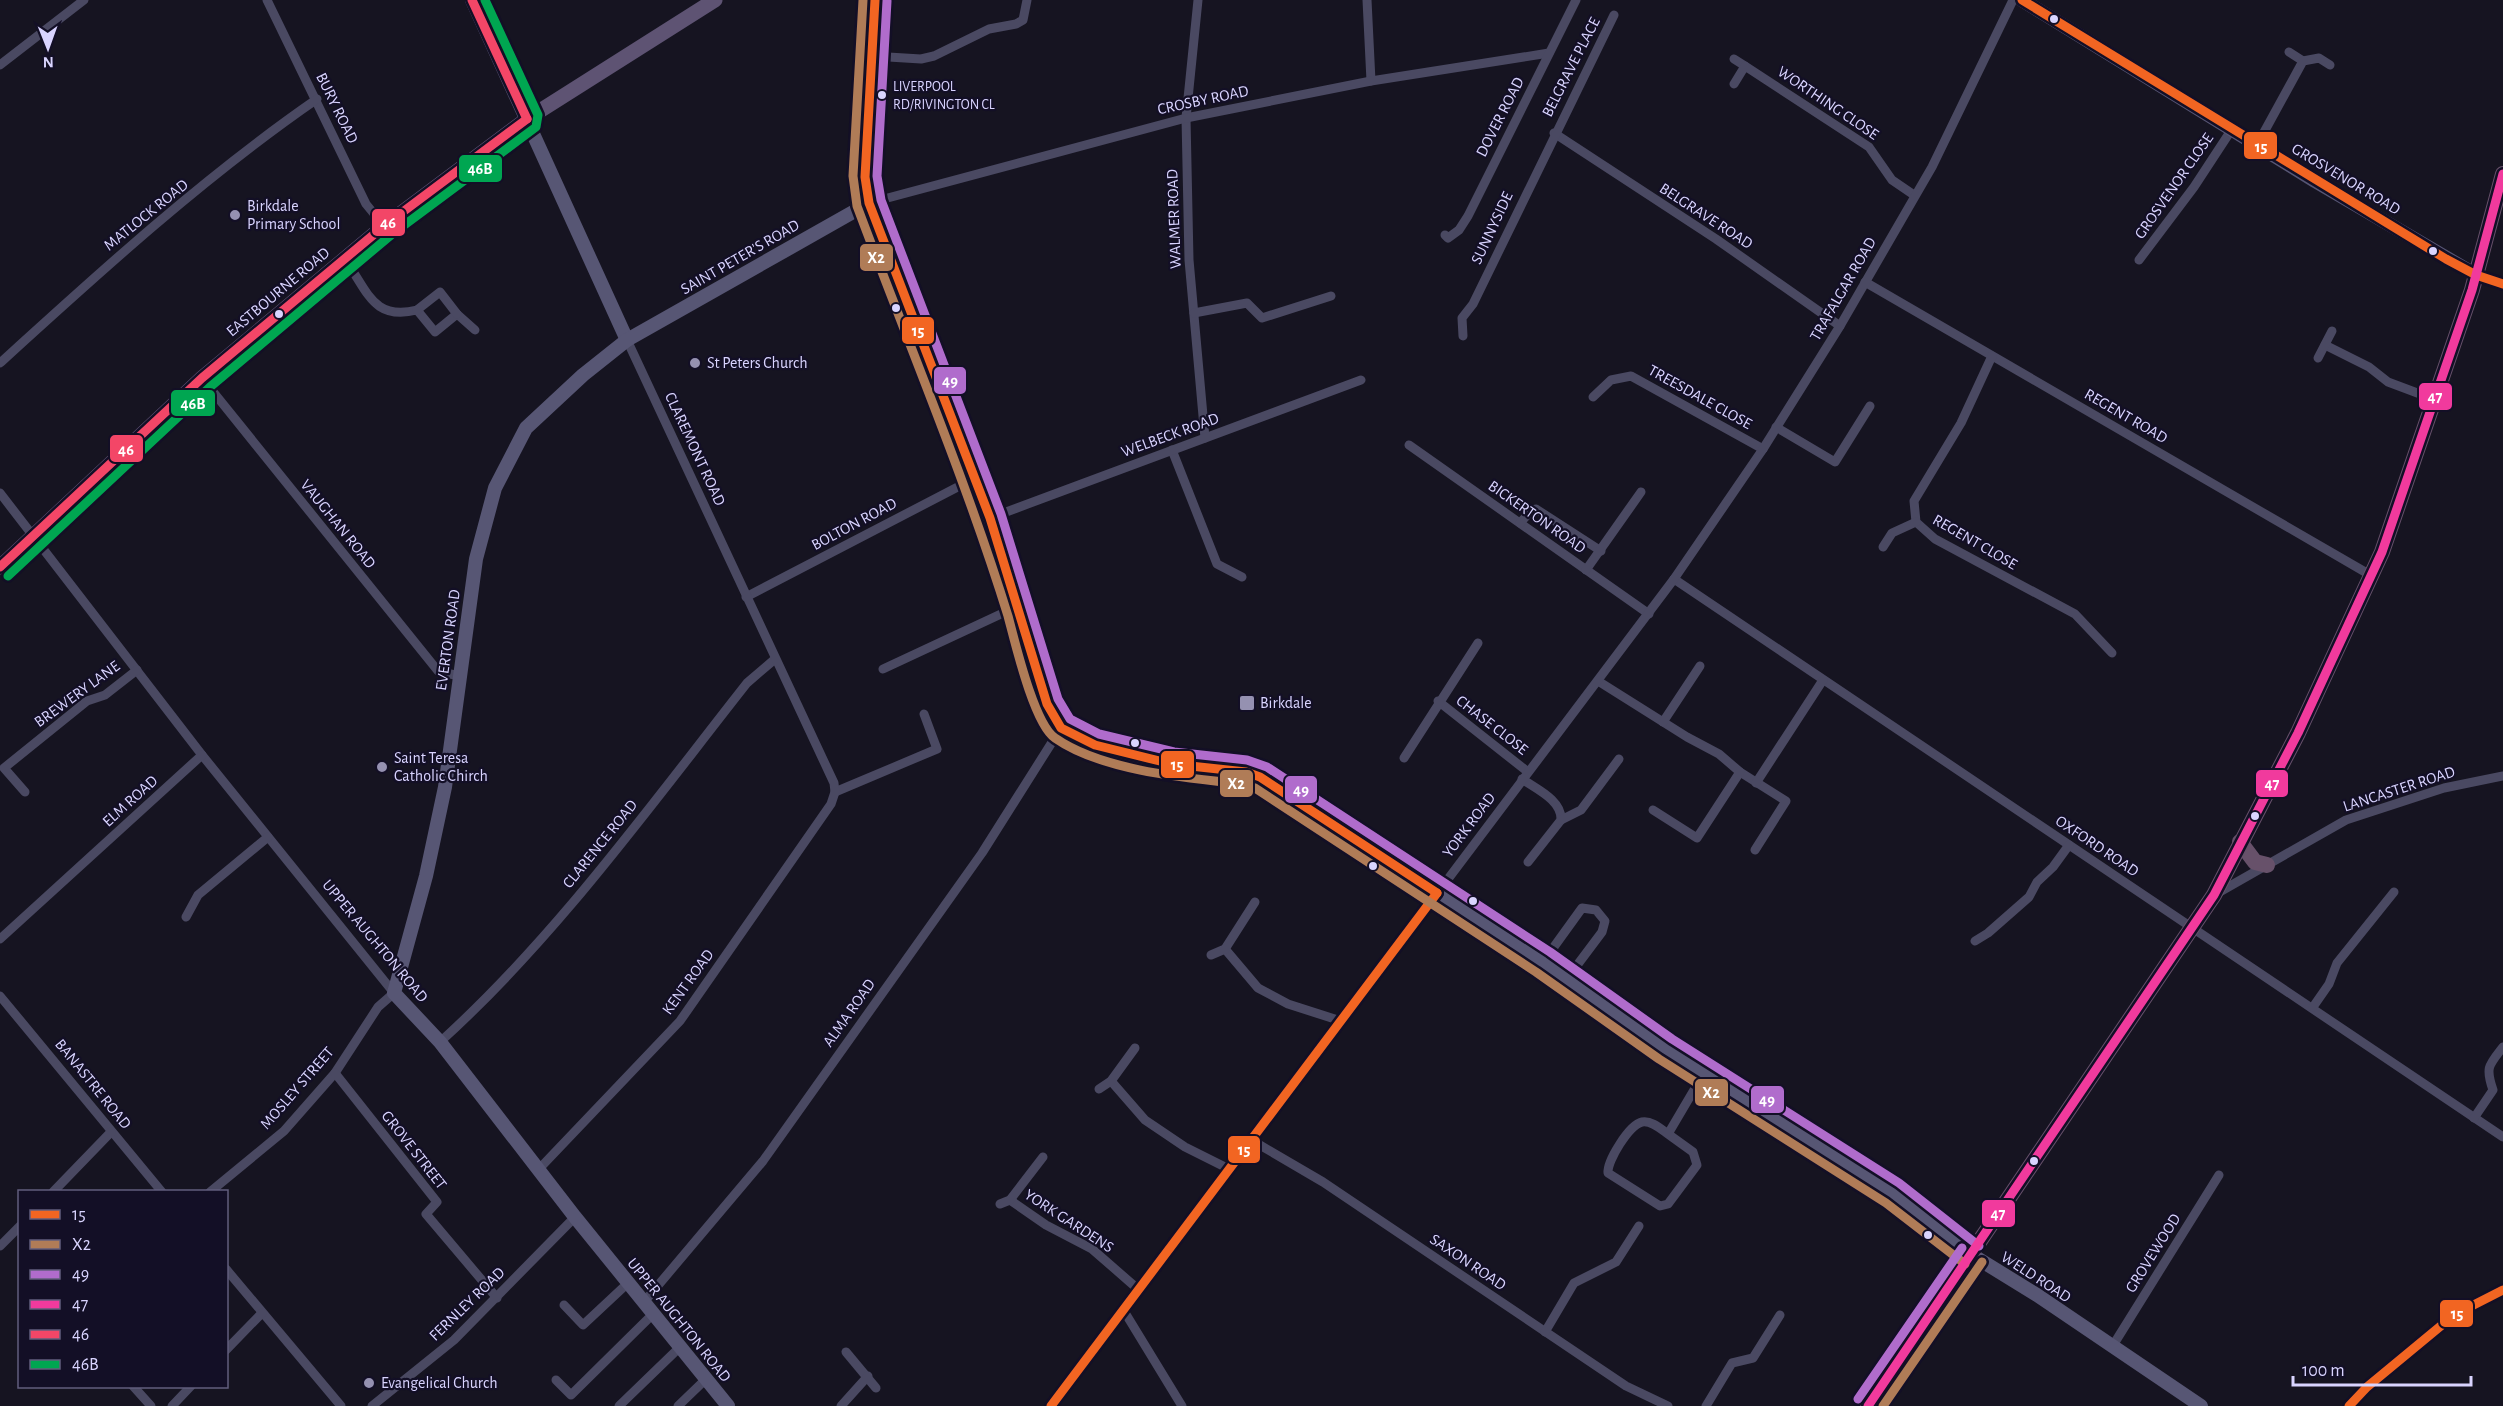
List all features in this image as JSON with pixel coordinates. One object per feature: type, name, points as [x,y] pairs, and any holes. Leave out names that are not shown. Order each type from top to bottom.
[{"type":"highway","points":[[1868,1406],[2193,928],[2214,895],[2298,734],[2372,576],[2436,400],[2476,275],[2503,174]]},
{"type":"highway","points":[[2240,842],[2255,862],[2267,865]]},
{"type":"main road","name":"EASTBOURNE ROAD","points":[[0,567],[202,378],[384,226],[527,118],[715,0]]},
{"type":"street","points":[[0,65],[84,0]]},
{"type":"street","name":"BURY ROAD","points":[[267,0],[366,204],[384,226]]},
{"type":"street","name":"CLAREMONT ROAD","points":[[472,0],[627,340],[834,783],[835,792]]},
{"type":"street","points":[[875,0],[865,177],[869,203],[990,518],[1047,704],[1061,728]]},
{"type":"street","points":[[872,57],[921,59],[934,56],[989,28],[1016,24],[1023,20],[1027,0]]},
{"type":"street","name":"WALMER ROAD","points":[[1198,0],[1186,118],[1189,260],[1205,438]]},
{"type":"street","points":[[1367,0],[1371,81]]},
{"type":"street","name":"DOVER ROAD","points":[[1445,235],[1448,238],[1454,235],[1468,216],[1576,0]]},
{"type":"street","name":"TRAFALGAR ROAD","points":[[1674,579],[1763,449],[1840,326],[1932,167],[2013,0]]},
{"type":"street","name":"GROSVENOR ROAD","points":[[2022,0],[2257,145],[2476,275],[2503,284]]},
{"type":"street","name":"BELGRAVE PLACE","points":[[1554,133],[1614,15]]},
{"type":"street","points":[[2289,52],[2303,61],[2319,58],[2330,64]]},
{"type":"street","name":"CROSBY ROAD","points":[[869,203],[1186,118],[1371,81],[1549,53]]},
{"type":"street","name":"WORTHING CLOSE","points":[[1734,59],[1869,147],[1892,180],[1914,195]]},
{"type":"street","points":[[2257,145],[2303,61]]},
{"type":"street","points":[[1734,84],[1746,66]]},
{"type":"street","name":"MATLOCK ROAD","points":[[0,363],[110,263],[283,123],[317,99]]},
{"type":"street","name":"GROSVENOR CLOSE","points":[[2139,260],[2194,187],[2232,129]]},
{"type":"street","name":"BELGRAVE ROAD","points":[[1554,133],[1716,239],[1840,326]]},
{"type":"street","name":"SUNNYSIDE","points":[[1463,336],[1462,318],[1473,304],[1554,133]]},
{"type":"street","name":"SAINT PETER'S ROAD","points":[[627,340],[869,203]]},
{"type":"street","points":[[345,260],[366,287],[371,301],[381,308],[401,314],[417,310],[440,292],[457,314],[475,330]]},
{"type":"street","name":"REGENT ROAD","points":[[1865,282],[2372,576]]},
{"type":"street","points":[[1194,313],[1247,303],[1262,318],[1331,296]]},
{"type":"street","points":[[417,310],[435,332],[457,314]]},
{"type":"street","points":[[2318,358],[2332,331]]},
{"type":"street","name":"EVERTON ROAD","points":[[394,993],[426,876],[445,787],[476,559],[495,488],[526,428],[583,375],[627,340]]},
{"type":"street","points":[[2325,345],[2369,366],[2388,382],[2436,400]]},
{"type":"street","name":"REGENT CLOSE","points":[[1992,356],[1961,423],[1914,501],[1916,522],[1935,539],[2075,614],[2112,653]]},
{"type":"street","name":"TREESDALE CLOSE","points":[[1593,397],[1611,380],[1631,376],[1763,449]]},
{"type":"street","name":"VAUGHAN ROAD","points":[[202,378],[438,671],[459,676]]},
{"type":"street","name":"WELBECK ROAD","points":[[990,518],[1361,380]]},
{"type":"street","points":[[1776,427],[1835,462],[1870,406]]},
{"type":"street","name":"BICKERTON ROAD","points":[[1409,445],[1649,614]]},
{"type":"street","points":[[1172,450],[1217,564],[1242,577]]},
{"type":"street","name":"BOLTON ROAD","points":[[746,597],[975,478]]},
{"type":"street","points":[[1587,570],[1641,492]]},
{"type":"street","name":"UPPER AUGHTON ROAD","points":[[0,493],[202,755],[394,993],[440,1042],[575,1217],[728,1406]]},
{"type":"street","points":[[1520,523],[1531,511],[1542,511],[1600,551]]},
{"type":"street","points":[[1883,548],[1892,533],[1916,522]]},
{"type":"street","name":"YORK ROAD","points":[[1052,1406],[1674,579]]},
{"type":"street","name":"OXFORD ROAD","points":[[1674,579],[2503,1137]]},
{"type":"street","points":[[883,669],[1018,606]]},
{"type":"street","name":"CHASE CLOSE","points":[[1404,758],[1438,701],[1478,643]]},
{"type":"street","name":"CLARENCE ROAD","points":[[440,1042],[472,1014],[581,892],[747,683],[775,659]]},
{"type":"street","points":[[1663,722],[1700,666]]},
{"type":"street","name":"BREWERY LANE","points":[[25,792],[4,768],[87,701],[105,695],[137,670]]},
{"type":"street","points":[[1756,783],[1823,680]]},
{"type":"street","points":[[1598,681],[1719,754],[1740,772],[1786,801],[1755,850]]},
{"type":"street","name":"CHASE CLOSE","points":[[1438,701],[1556,803],[1561,812],[1561,820]]},
{"type":"street","points":[[835,792],[937,749],[924,714]]},
{"type":"street","name":"WELD ROAD","points":[[1061,728],[1095,744],[1139,756],[1172,764],[1246,772],[1260,777],[1542,962],[1704,1073],[1893,1193],[1972,1255],[2037,1295],[2200,1406]]},
{"type":"street","name":"ALMA ROAD","points":[[644,1302],[763,1161],[982,853],[1061,728]]},
{"type":"street","name":"ELM ROAD","points":[[0,939],[202,755]]},
{"type":"street","points":[[1528,862],[1561,820],[1581,810],[1618,759]]},
{"type":"street","points":[[1653,810],[1697,838],[1740,772]]},
{"type":"street","name":"LANCASTER ROAD","points":[[2214,895],[2346,820],[2444,788],[2503,776]]},
{"type":"street","name":"KENT ROAD","points":[[538,1169],[680,1021],[831,804],[835,792]]},
{"type":"street","points":[[186,917],[198,895],[268,837]]},
{"type":"street","points":[[1975,941],[1988,933],[2028,897],[2037,882],[2053,867],[2068,845]]},
{"type":"street","points":[[2313,1007],[2329,984],[2337,963],[2394,891]]},
{"type":"street","points":[[1211,955],[1225,949],[1255,902]]},
{"type":"street","points":[[1542,962],[1582,908],[1596,910],[1605,921],[1602,932],[1566,980]]},
{"type":"street","points":[[1225,949],[1258,988],[1288,1004],[1341,1021]]},
{"type":"street","name":"MOSLEY STREET","points":[[211,1190],[284,1131],[335,1072],[378,1007],[394,993]]},
{"type":"street","name":"BANASTRE ROAD","points":[[0,996],[161,1190]]},
{"type":"street","points":[[2474,1118],[2498,1088],[2487,1074],[2489,1065],[2503,1047]]},
{"type":"street","points":[[1099,1089],[1111,1081],[1135,1048]]},
{"type":"street","name":"GROVE STREET","points":[[335,1072],[437,1202],[426,1214],[497,1298]]},
{"type":"street","points":[[1668,1134],[1704,1073]]},
{"type":"street","points":[[1111,1081],[1145,1120],[1185,1147],[1229,1169]]},
{"type":"street","points":[[1642,1122],[1650,1123],[1668,1134],[1693,1152],[1697,1165],[1668,1203],[1660,1206],[1608,1173],[1608,1168],[1610,1159],[1634,1127],[1642,1122]]},
{"type":"street","points":[[54,1190],[111,1131]]},
{"type":"street","name":"SAXON ROAD","points":[[1253,1141],[1323,1182],[1626,1386],[1668,1406]]},
{"type":"street","name":"YORK GARDENS","points":[[1000,1204],[1010,1200],[1042,1157]]},
{"type":"street","name":"GROVEWOOD","points":[[2112,1347],[2219,1175]]},
{"type":"street","name":"YORK GARDENS","points":[[1010,1200],[1046,1225],[1092,1249],[1139,1290]]},
{"type":"street","name":"FERNLEY ROAD","points":[[372,1406],[453,1340],[575,1217]]},
{"type":"street","points":[[1545,1332],[1574,1283],[1616,1262],[1639,1226]]},
{"type":"street","points":[[0,1246],[18,1228]]},
{"type":"street","points":[[228,1271],[340,1406]]},
{"type":"street","points":[[564,1305],[583,1325],[628,1283]]},
{"type":"street","points":[[2349,1406],[2367,1387],[2454,1315],[2503,1290]]},
{"type":"street","points":[[1124,1311],[1182,1406]]},
{"type":"street","points":[[228,1348],[262,1313]]},
{"type":"street","points":[[556,1380],[571,1395],[653,1314]]},
{"type":"street","points":[[1706,1406],[1732,1363],[1753,1358],[1780,1315]]},
{"type":"street","points":[[619,1406],[680,1347]]},
{"type":"street","points":[[846,1352],[876,1388]]},
{"type":"street","points":[[842,1406],[868,1376]]},
{"type":"street","points":[[678,1406],[706,1379]]},
{"type":"street","points":[[135,1388],[151,1406]]},
{"type":"street","points":[[172,1406],[189,1388]]},
{"type":"transit line","name":"46","points":[[472,0],[527,119]]},
{"type":"transit line","name":"46B","points":[[8,576],[210,387],[391,235],[536,127],[538,115],[485,0]]},
{"type":"transit line","name":"X2","points":[[863,0],[853,176],[857,206],[936,410],[991,564],[1026,682],[1047,730],[1055,738],[1074,749],[1120,765],[1171,776],[1243,784],[1255,788],[1536,972],[1659,1059],[1886,1203],[1965,1264]]},
{"type":"transit line","name":"15","points":[[875,0],[865,177],[869,203],[990,518],[1047,704],[1061,728],[1095,745],[1172,764],[1246,772],[1260,777],[1437,893]]},
{"type":"transit line","name":"15","points":[[2022,0],[2446,259],[2476,275],[2503,284]]},
{"type":"transit line","name":"49","points":[[887,1],[877,176],[881,200],[1001,514],[1058,699],[1070,719],[1099,734],[1174,752],[1247,760],[1267,767],[1550,952],[1672,1039],[1899,1183],[1979,1246]]},
{"type":"transit line","name":"46","points":[[0,567],[202,378],[384,226],[527,119]]},
{"type":"transit line","name":"47","points":[[1868,1406],[2214,895],[2298,733],[2382,552],[2472,290],[2503,174]]},
{"type":"transit line","name":"15","points":[[1051,1406],[1437,893]]},
{"type":"transit line","name":"49","points":[[1858,1399],[1962,1248]]},
{"type":"transit line","name":"X2","points":[[1883,1406],[1982,1262]]},
{"type":"transit line","name":"15","points":[[2349,1406],[2367,1387],[2454,1315],[2503,1290]]},
{"type":"place","name":"LIVERPOOL RD/RIVINGTON CL","points":[[882,95]]},
{"type":"place","name":"Birkdale Primary School","points":[[235,215]]},
{"type":"place","name":"St Peters Church","points":[[695,363]]},
{"type":"place","name":"Birkdale","points":[[1247,703]]},
{"type":"place","name":"Saint Teresa Catholic Chirch","points":[[382,767]]},
{"type":"place","name":"Evangelical Church","points":[[369,1383]]}]
